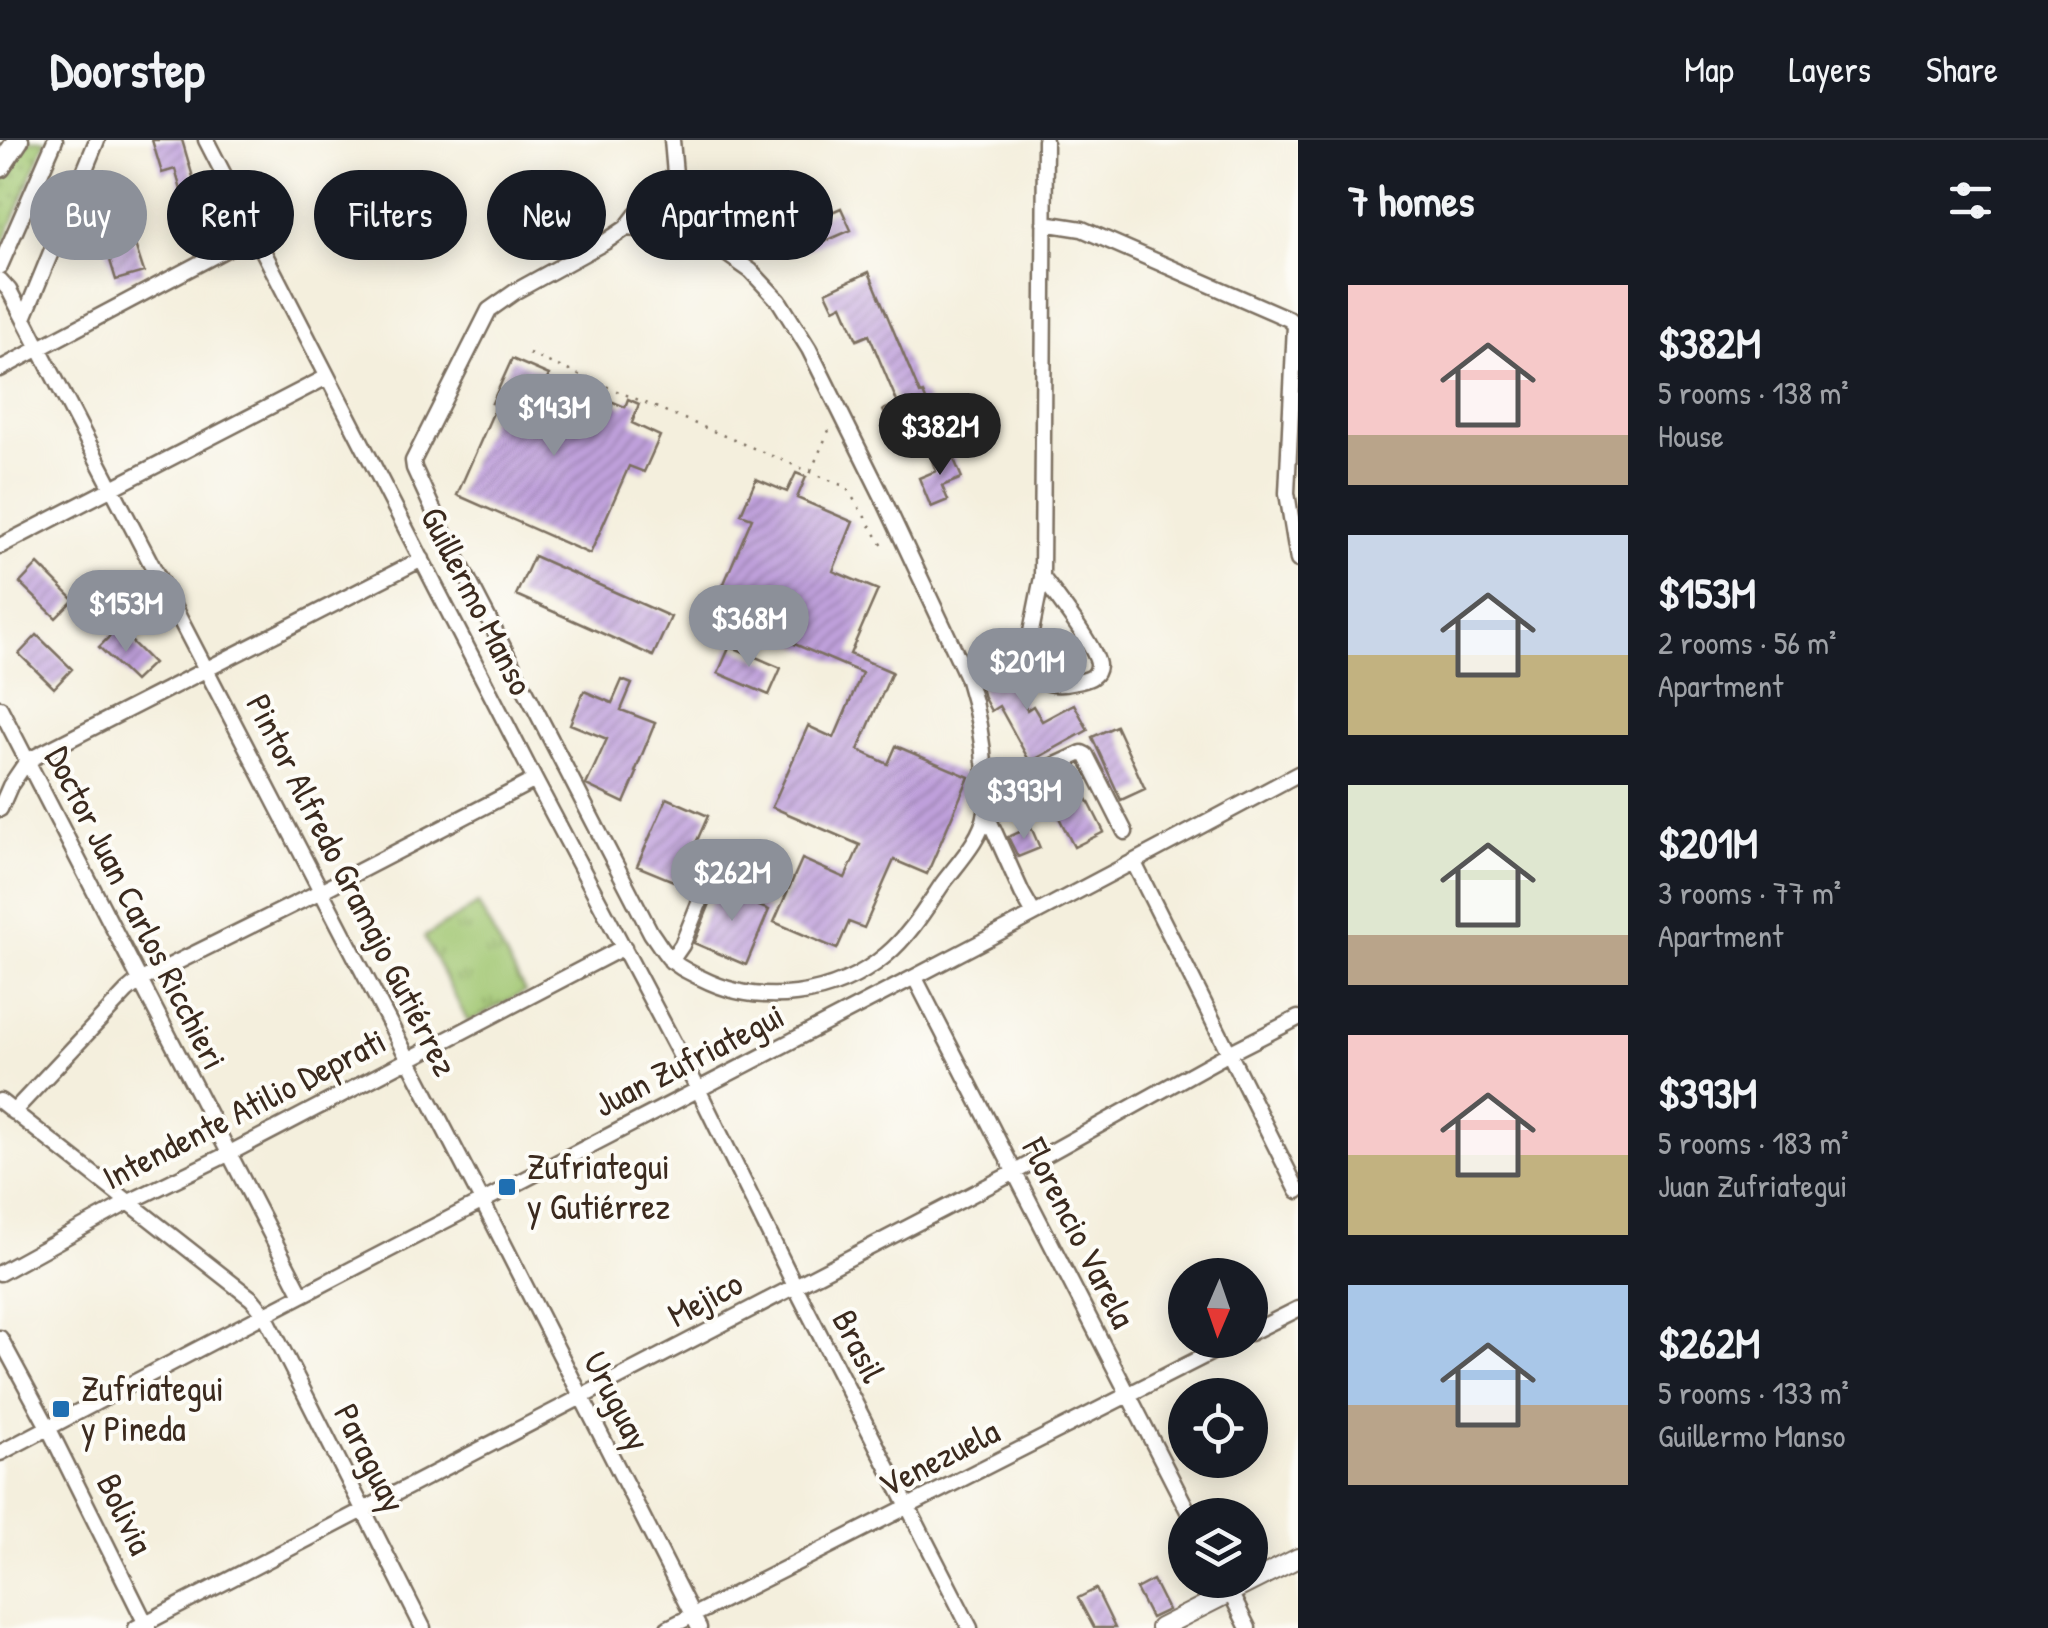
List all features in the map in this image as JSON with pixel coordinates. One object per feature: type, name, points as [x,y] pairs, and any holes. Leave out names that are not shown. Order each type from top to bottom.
[{"type":"highway","points":[[0,167],[18,140]]},
{"type":"main road","points":[[1268,1570],[1298,1558]]},
{"type":"main road","points":[[1160,1628],[1208,1598]]},
{"type":"street","points":[[0,266],[55,140]]},
{"type":"street","points":[[24,318],[98,140]]},
{"type":"street","name":"Guillermo Manso","points":[[206,140],[221,170]]},
{"type":"street","points":[[672,140],[675,170]]},
{"type":"street","points":[[1042,577],[1096,658],[1094,677],[1057,685],[1049,683],[1029,642],[1042,577],[1046,140]]},
{"type":"street","points":[[1044,222],[1082,229],[1288,318],[1295,325],[1287,493],[1298,560]]},
{"type":"street","points":[[626,228],[516,290],[489,310],[414,468],[440,528],[651,933],[671,960],[723,988],[778,996],[836,984],[863,971],[901,942],[968,850],[986,813],[987,792],[977,708],[967,677],[809,349],[779,301],[752,271],[736,260]]},
{"type":"street","points":[[0,369],[204,260]]},
{"type":"street","name":"Guillermo Manso","points":[[266,260],[698,1089]]},
{"type":"street","name":"Pintor Alfredo Gramajo Gutiérrez","points":[[0,280],[24,318],[482,1200]]},
{"type":"street","points":[[0,546],[327,377]]},
{"type":"street","points":[[0,808],[26,761],[422,559]]},
{"type":"street","name":"Doctor Juan Carlos Ricchieri","points":[[0,708],[302,1296]]},
{"type":"street","points":[[987,792],[1008,787],[1082,753],[1124,832]]},
{"type":"street","name":"Juan Zufriategui","points":[[0,1452],[915,978],[1298,774]]},
{"type":"street","points":[[13,1112],[127,991],[140,982],[535,780]]},
{"type":"street","points":[[986,813],[1034,914]]},
{"type":"street","points":[[1134,862],[1298,1191]]},
{"type":"street","points":[[671,960],[682,945],[711,874]]},
{"type":"street","name":"Intendente Atilio Deprati","points":[[0,1272],[624,946]]},
{"type":"street","name":"Florencio Varela","points":[[915,978],[1181,1498]]},
{"type":"street","name":"Mejico","points":[[143,1626],[1014,1172],[1298,1018]]},
{"type":"street","name":"Brasil","points":[[698,1089],[970,1628]]},
{"type":"street","points":[[0,1101],[252,1299],[265,1315]]},
{"type":"street","name":"Uruguay","points":[[482,1200],[696,1622]]},
{"type":"street","points":[[1268,1324],[1298,1309]]},
{"type":"street","name":"Paraguay","points":[[265,1315],[423,1628]]},
{"type":"street","name":"Bolivia","points":[[0,1338],[48,1427],[143,1626]]},
{"type":"street","name":"Venezuela","points":[[668,1628],[696,1622],[1200,1358]]},
{"type":"street","points":[[1233,1598],[1248,1628]]},
{"type":"path","points":[[528,354],[846,487],[883,546]]},
{"type":"path","points":[[810,472],[839,410]]},
{"type":"green space","points":[[29,140],[46,140],[34,170],[30,170],[30,179],[0,252],[0,183]]},
{"type":"green space","points":[[478,904],[525,992],[468,1022],[424,937]]},
{"type":"building","points":[[152,140],[182,140],[191,170],[162,173]]},
{"type":"building","points":[[841,208],[851,230],[833,238],[833,212]]},
{"type":"building","points":[[110,260],[140,260],[144,272],[116,280]]},
{"type":"building","points":[[869,272],[920,394],[923,393],[936,422],[895,439],[883,410],[898,404],[869,335],[857,340],[842,305],[834,309],[826,292]]},
{"type":"building","points":[[512,359],[549,375],[544,387],[608,415],[613,402],[625,407],[628,399],[639,404],[632,423],[660,436],[644,472],[629,466],[590,554],[457,495]]},
{"type":"building","points":[[950,450],[962,478],[942,486],[948,500],[931,507],[919,478],[936,471],[931,458]]},
{"type":"building","points":[[796,473],[806,477],[797,498],[853,522],[833,571],[878,590],[850,654],[892,672],[858,750],[888,764],[896,746],[969,777],[927,874],[894,860],[864,928],[849,922],[837,949],[774,922],[802,859],[845,878],[860,845],[772,807],[808,726],[834,738],[862,673],[713,609],[752,518],[741,514],[756,479],[787,492]]},
{"type":"building","points":[[534,556],[671,617],[653,656],[516,595]]},
{"type":"building","points":[[38,564],[74,600],[56,618],[20,583]]},
{"type":"building","points":[[118,628],[153,663],[134,681],[99,647]]},
{"type":"building","points":[[37,635],[72,669],[54,688],[19,654]]},
{"type":"building","points":[[730,646],[781,668],[769,695],[718,673]]},
{"type":"building","points":[[1011,653],[1019,668],[1007,675],[1027,710],[1033,706],[1042,721],[1074,704],[1088,730],[1030,762],[999,706],[991,711],[977,673]]},
{"type":"building","points":[[622,680],[632,684],[621,710],[655,723],[624,803],[586,785],[607,739],[570,724],[584,691],[612,703]]},
{"type":"building","points":[[1116,726],[1145,789],[1121,800],[1092,737]]},
{"type":"building","points":[[1074,773],[1104,832],[1074,847],[1044,788]]},
{"type":"building","points":[[667,798],[708,816],[678,883],[637,866]]},
{"type":"building","points":[[1031,827],[1040,848],[1018,857],[1008,837]]},
{"type":"building","points":[[739,883],[753,888],[747,901],[769,910],[746,965],[694,943],[717,886],[735,894]]},
{"type":"building","points":[[1153,1580],[1168,1610],[1151,1618],[1136,1589]]},
{"type":"building","points":[[1096,1589],[1115,1628],[1094,1628],[1078,1598]]},
{"type":"place","name":"Zufriategui y Gutiérrez","points":[[507,1187]]},
{"type":"place","name":"Zufriategui y Pineda","points":[[61,1409]]}]
